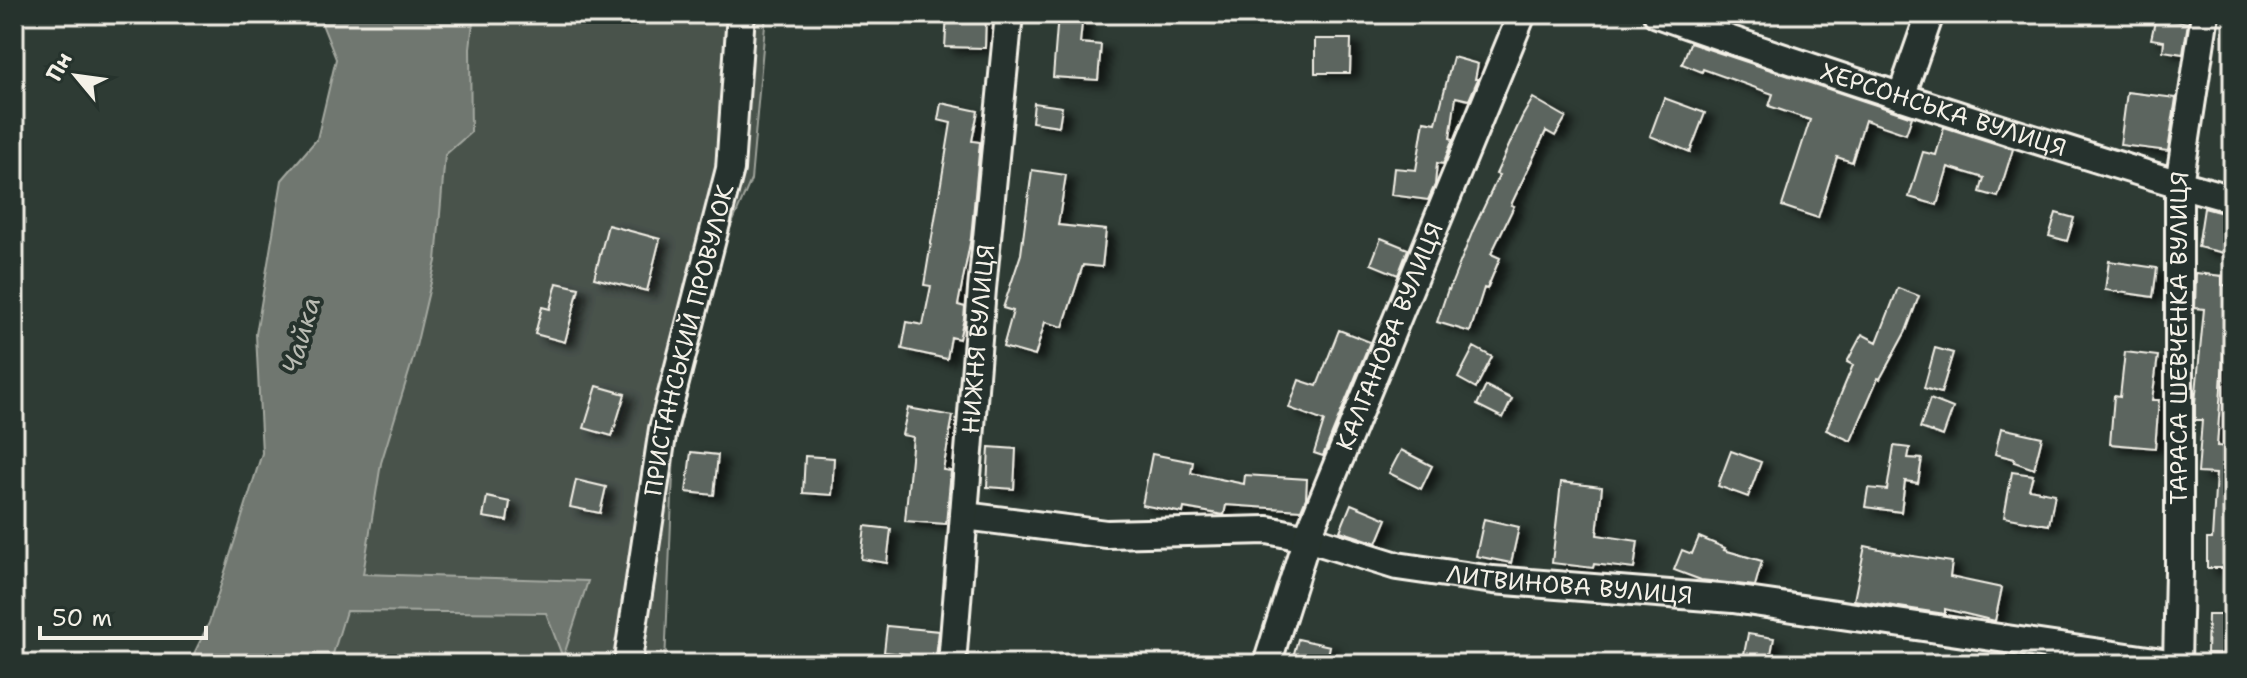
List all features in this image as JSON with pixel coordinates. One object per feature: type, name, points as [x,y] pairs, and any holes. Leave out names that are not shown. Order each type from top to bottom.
[{"type":"street","name":"ПРИСТАНСЬКИЙ ПРОВУЛОК","points":[[630,664],[629,653],[663,429],[730,169],[741,14]]},
{"type":"street","name":"НИЖНЯ ВУЛИЦЯ","points":[[952,664],[982,289],[1009,14]]},
{"type":"street","name":"КАЛГАНОВА ВУЛИЦЯ","points":[[1267,664],[1307,538],[1522,14]]},
{"type":"street","name":"ХЕРСОНСЬКА ВУЛИЦЯ","points":[[1657,14],[1901,97],[2233,199]]},
{"type":"street","points":[[1901,97],[1930,14]]},
{"type":"street","name":"ТАРАСА ШЕВЧЕНКА ВУЛИЦЯ","points":[[2176,664],[2179,571],[2179,184],[2205,14]]},
{"type":"street","name":"ЛИТВИНОВА ВУЛИЦЯ","points":[[965,516],[1106,534],[1268,530],[1307,538],[1397,566],[1493,580],[1733,599],[2176,664]]},
{"type":"shaded area","points":[[378,14],[766,14],[751,180],[721,249],[674,450],[665,664],[244,664]]},
{"type":"water","name":"Чайка","points":[[324,14],[474,14],[470,48],[471,132],[445,155],[436,261],[413,359],[381,463],[363,574],[588,581],[563,658],[546,613],[346,611],[330,664],[189,664],[209,623],[262,453],[256,334],[282,180],[317,139],[336,59],[322,24]]},
{"type":"building","points":[[947,14],[986,14],[985,48],[945,47]]},
{"type":"building","points":[[1058,14],[1083,14],[1080,43],[1101,45],[1098,80],[1053,77]]},
{"type":"building","points":[[2156,17],[2188,23],[2183,54],[2163,51],[2164,41],[2151,39]]},
{"type":"building","points":[[1315,39],[1351,39],[1350,73],[1315,73]]},
{"type":"building","points":[[1690,43],[1912,117],[1906,134],[1865,120],[1852,162],[1837,157],[1818,218],[1782,206],[1810,120],[1769,106],[1773,94],[1682,64]]},
{"type":"building","points":[[1453,57],[1478,64],[1475,79],[1478,79],[1469,100],[1456,97],[1450,138],[1453,139],[1443,164],[1437,163],[1435,185],[1428,200],[1391,195],[1394,168],[1416,170],[1424,121],[1436,123]]},
{"type":"building","points":[[2127,92],[2176,98],[2168,151],[2120,145]]},
{"type":"building","points":[[1533,98],[1566,117],[1555,136],[1546,131],[1511,205],[1514,206],[1491,254],[1500,258],[1487,289],[1484,288],[1470,332],[1437,322],[1448,289],[1499,175],[1496,174]]},
{"type":"building","points":[[1664,98],[1705,113],[1690,152],[1650,136]]},
{"type":"building","points":[[941,103],[978,111],[972,141],[980,142],[971,238],[958,305],[965,307],[964,319],[959,339],[951,337],[947,359],[902,349],[907,322],[923,325],[931,286],[924,285],[951,123],[938,120]]},
{"type":"building","points":[[1034,103],[1062,107],[1059,126],[1032,122]]},
{"type":"building","points":[[1944,127],[2013,149],[1998,197],[1980,192],[1984,178],[1948,167],[1937,205],[1909,197],[1923,152],[1936,155]]},
{"type":"building","points":[[1032,170],[1066,175],[1058,225],[1106,230],[1102,267],[1083,265],[1063,327],[1045,322],[1035,356],[1003,347],[1013,311],[1003,308],[1021,254]]},
{"type":"building","points":[[2204,208],[2230,215],[2229,225],[2225,225],[2224,253],[2198,247]]},
{"type":"building","points":[[2056,213],[2074,218],[2067,241],[2049,236]]},
{"type":"building","points":[[608,225],[660,239],[647,291],[594,278]]},
{"type":"building","points":[[1381,238],[1408,249],[1398,275],[1371,264]]},
{"type":"building","points":[[2109,261],[2157,268],[2153,297],[2105,290]]},
{"type":"building","points":[[2196,273],[2222,276],[2222,285],[2233,286],[2233,317],[2226,316],[2217,446],[2233,447],[2233,568],[2207,568],[2207,539],[2212,539],[2216,474],[2198,473],[2202,420],[2195,420],[2195,403],[2204,309],[2195,308]]},
{"type":"building","points":[[557,283],[579,288],[565,342],[535,334],[542,307],[550,309]]},
{"type":"building","points":[[1898,288],[1919,296],[1906,331],[1878,378],[1851,441],[1826,430],[1853,365],[1847,362],[1862,334],[1877,342]]},
{"type":"building","points":[[1339,330],[1370,342],[1323,456],[1314,453],[1324,421],[1289,408],[1299,380],[1317,386]]},
{"type":"building","points":[[1474,347],[1492,357],[1476,388],[1458,378]]},
{"type":"building","points":[[1935,348],[1953,353],[1941,393],[1924,388]]},
{"type":"building","points":[[2125,352],[2158,356],[2152,400],[2159,400],[2155,448],[2110,444],[2114,396],[2120,397]]},
{"type":"building","points":[[597,386],[625,394],[612,436],[584,428]]},
{"type":"building","points":[[1486,386],[1512,399],[1503,418],[1477,405]]},
{"type":"building","points":[[1930,399],[1953,408],[1943,436],[1920,428]]},
{"type":"building","points":[[908,408],[953,416],[943,470],[951,471],[946,524],[905,521],[913,437],[902,435]]},
{"type":"building","points":[[2001,428],[2042,437],[2034,469],[2014,462],[2015,459],[1995,454]]},
{"type":"building","points":[[1894,446],[1910,448],[1908,458],[1922,459],[1918,483],[1905,481],[1901,512],[1865,507],[1868,488],[1887,490]]},
{"type":"building","points":[[989,447],[1016,449],[1014,489],[987,487]]},
{"type":"building","points":[[1401,450],[1432,466],[1421,489],[1389,473]]},
{"type":"building","points":[[1731,451],[1761,462],[1748,497],[1718,486]]},
{"type":"building","points":[[691,452],[718,455],[714,495],[686,492]]},
{"type":"building","points":[[1152,454],[1193,462],[1191,473],[1244,484],[1245,475],[1307,479],[1306,498],[1301,510],[1226,505],[1224,515],[1184,508],[1183,513],[1142,505]]},
{"type":"building","points":[[805,456],[834,458],[832,495],[803,493]]},
{"type":"building","points":[[2012,472],[2033,475],[2029,489],[2055,494],[2049,525],[2004,517]]},
{"type":"building","points":[[576,480],[606,487],[600,513],[570,507]]},
{"type":"building","points":[[1561,482],[1602,487],[1597,535],[1638,541],[1634,569],[1552,563]]},
{"type":"building","points":[[487,497],[510,502],[507,521],[483,517]]},
{"type":"building","points":[[1351,504],[1387,519],[1377,543],[1340,531]]},
{"type":"building","points":[[1484,519],[1519,527],[1511,563],[1476,556]]},
{"type":"building","points":[[865,526],[891,529],[887,563],[861,559]]},
{"type":"building","points":[[1699,537],[1724,550],[1762,561],[1755,586],[1701,580],[1674,570],[1682,550],[1692,554]]},
{"type":"building","points":[[1865,546],[1952,562],[1950,577],[2002,588],[1995,621],[1945,609],[1945,614],[1854,600]]},
{"type":"building","points":[[2208,615],[2233,615],[2233,654],[2207,653]]},
{"type":"building","points":[[887,626],[939,631],[936,657],[884,652]]},
{"type":"building","points":[[1748,634],[1774,638],[1769,664],[1742,664]]},
{"type":"building","points":[[1298,639],[1330,646],[1326,664],[1291,664]]}]
